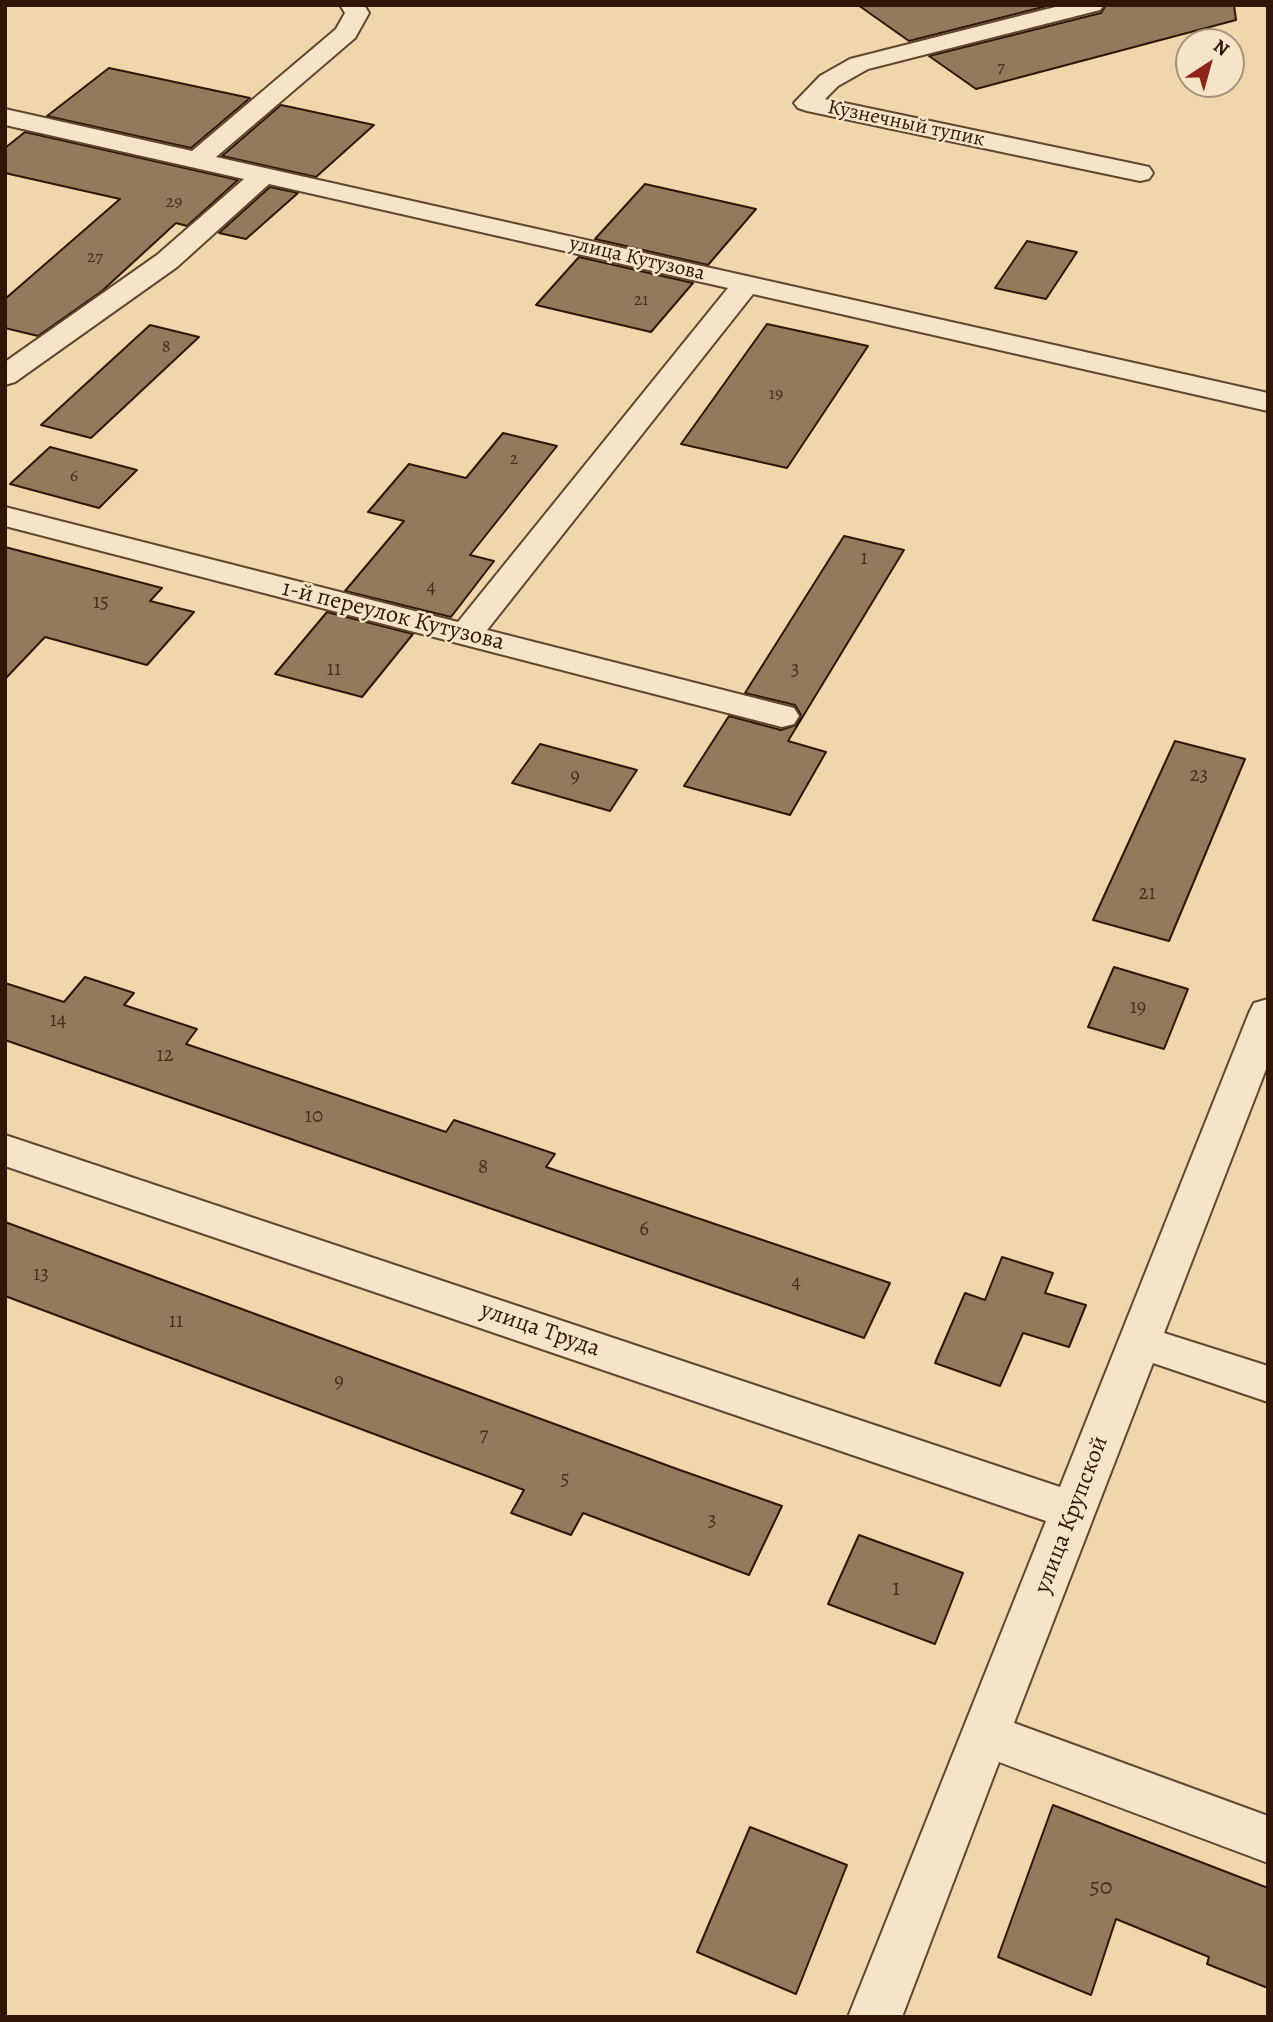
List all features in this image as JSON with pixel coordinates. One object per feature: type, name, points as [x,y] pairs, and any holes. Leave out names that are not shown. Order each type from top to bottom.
[{"type":"street","points":[[197,160],[346,33],[357,13],[352,5]]},
{"type":"street","name":"Кузнечный тупик","points":[[1092,5],[859,64],[829,81],[807,103],[1140,173]]},
{"type":"street","name":"улица Кутузова","points":[[5,117],[1268,402]]},
{"type":"street","points":[[5,376],[167,261],[264,175]]},
{"type":"street","points":[[466,634],[746,284]]},
{"type":"street","name":"1-й переулок Кутузова","points":[[5,516],[782,716]]},
{"type":"street","name":"улица Крупской","points":[[875,2017],[1268,1013]]},
{"type":"street","name":"улица Труда","points":[[5,1150],[1074,1511]]},
{"type":"street","points":[[1140,1342],[1268,1384]]},
{"type":"street","points":[[986,1735],[1268,1840]]},
{"type":"building","points":[[858,5],[1051,5],[909,41]]},
{"type":"building","points":[[1106,5],[1234,5],[1236,20],[1206,28],[1175,28],[1175,36],[976,89],[929,56],[1101,13]]},
{"type":"building","points":[[109,68],[250,98],[191,148],[47,116]]},
{"type":"building","points":[[281,105],[374,125],[316,177],[222,156]]},
{"type":"building","points":[[25,132],[238,180],[187,226],[176,223],[102,291],[38,336],[5,328],[5,299],[120,199],[5,173],[5,148]]},
{"type":"building","points":[[645,184],[756,209],[708,265],[595,239]]},
{"type":"building","points":[[270,187],[298,193],[246,239],[219,233]]},
{"type":"building","points":[[1027,241],[1077,252],[1046,299],[995,288]]},
{"type":"building","points":[[579,257],[693,283],[651,332],[536,305]]},
{"type":"building","points":[[767,324],[868,346],[787,468],[681,444]]},
{"type":"building","points":[[150,325],[199,337],[91,438],[41,425]]},
{"type":"building","points":[[503,433],[557,446],[470,555],[494,561],[451,617],[345,591],[404,521],[368,512],[409,464],[466,478]]},
{"type":"building","points":[[50,447],[137,470],[99,508],[10,484]]},
{"type":"building","points":[[844,536],[904,550],[788,741],[826,752],[790,815],[684,786],[729,716],[781,730],[796,725],[801,715],[795,705],[745,693]]},
{"type":"building","points":[[5,547],[162,588],[150,601],[194,612],[147,665],[45,637],[5,679]]},
{"type":"building","points":[[327,612],[413,634],[362,697],[275,674]]},
{"type":"building","points":[[1175,741],[1245,759],[1169,941],[1093,920]]},
{"type":"building","points":[[540,744],[637,770],[610,811],[512,783]]},
{"type":"building","points":[[1114,967],[1188,989],[1164,1049],[1088,1027]]},
{"type":"building","points":[[85,977],[134,993],[124,1005],[197,1029],[186,1044],[446,1132],[454,1120],[555,1154],[546,1167],[890,1283],[864,1338],[5,1040],[5,983],[64,1002]]},
{"type":"building","points":[[5,1222],[782,1506],[749,1575],[583,1513],[571,1535],[511,1513],[524,1490],[5,1296]]},
{"type":"building","points":[[1002,1257],[1053,1273],[1045,1293],[1086,1305],[1069,1347],[1023,1333],[1000,1386],[935,1363],[965,1293],[985,1300]]},
{"type":"building","points":[[859,1535],[963,1573],[935,1644],[828,1604]]},
{"type":"building","points":[[1053,1805],[1268,1888],[1268,1988],[1207,1964],[1209,1957],[1116,1919],[1091,1995],[998,1957]]},
{"type":"building","points":[[750,1827],[847,1865],[796,1994],[697,1952]]}]
